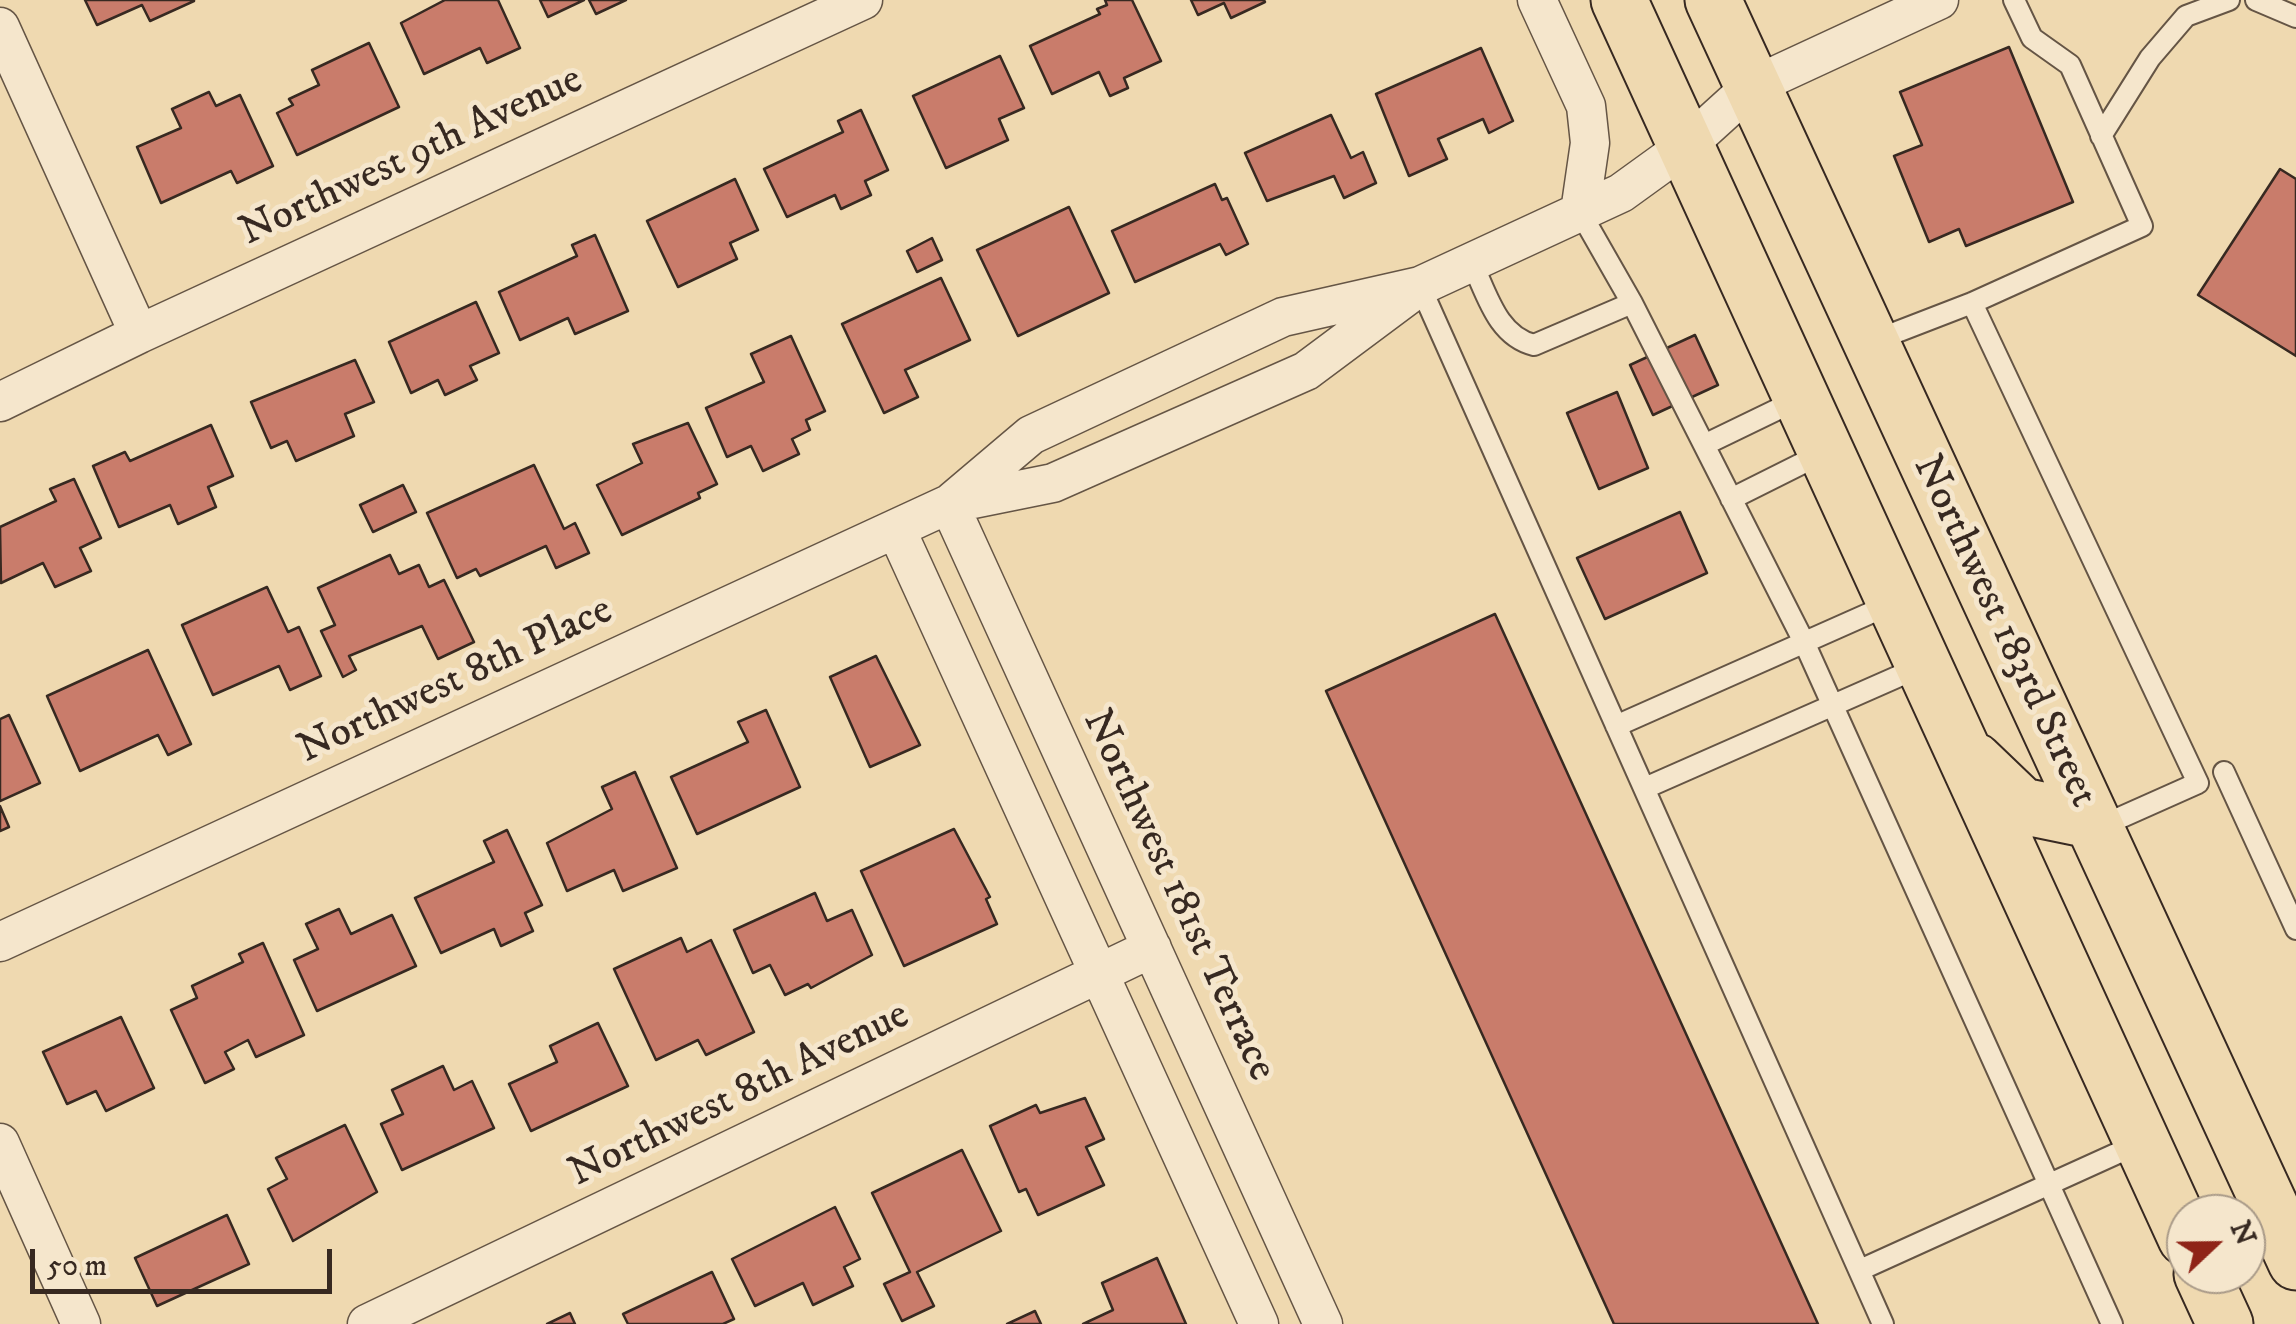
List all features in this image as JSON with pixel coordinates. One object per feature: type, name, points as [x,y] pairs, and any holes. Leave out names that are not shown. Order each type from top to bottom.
[{"type":"main road","name":"Northwest 183rd Street","points":[[1619,0],[2166,1194]]},
{"type":"main road","name":"Northwest 183rd Street","points":[[1712,0],[2296,1262]]},
{"type":"main road","points":[[1962,749],[2022,806],[2093,825]]},
{"type":"main road","points":[[2211,1294],[2225,1324]]},
{"type":"street","name":"Northwest 9th Avenue","points":[[0,402],[863,0]]},
{"type":"street","points":[[1537,0],[1586,106],[1590,143],[1580,212]]},
{"type":"street","points":[[1686,146],[1751,87],[1939,0]]},
{"type":"street","points":[[0,27],[139,334]]},
{"type":"street","name":"Northwest 8th Place","points":[[0,942],[949,504],[1054,483],[1306,371],[1420,286],[1621,193],[1686,146]]},
{"type":"street","name":"Northwest 8th Place","points":[[949,504],[1031,435],[1283,317],[1420,286]]},
{"type":"street","name":"Northwest 181st Terrace","points":[[949,504],[1323,1324]]},
{"type":"street","points":[[896,528],[1260,1324]]},
{"type":"street","name":"Northwest 8th Avenue","points":[[366,1324],[1152,948]]},
{"type":"street","points":[[0,1143],[82,1324]]},
{"type":"lane","points":[[1869,343],[1972,303],[2142,226],[2070,65],[2032,38],[2014,0]]},
{"type":"lane","points":[[2101,136],[2150,58],[2186,16],[2230,0]]},
{"type":"lane","points":[[2256,0],[2296,17]]},
{"type":"lane","points":[[1580,212],[1632,303],[1804,642],[2112,1324]]},
{"type":"lane","points":[[1472,262],[1505,330],[1518,341],[1534,345],[1632,303]]},
{"type":"lane","points":[[1420,286],[1884,1324]]},
{"type":"lane","points":[[1972,303],[2198,783],[2093,825]]},
{"type":"lane","points":[[1704,445],[1801,398]]},
{"type":"lane","points":[[1731,499],[1826,452]]},
{"type":"lane","points":[[1616,726],[1894,602]]},
{"type":"lane","points":[[1644,788],[1924,665]]},
{"type":"lane","points":[[2224,772],[2296,929]]},
{"type":"lane","points":[[1860,1270],[2142,1142]]},
{"type":"building","points":[[85,0],[194,1],[150,21],[142,5],[97,25]]},
{"type":"building","points":[[445,0],[498,0],[520,48],[487,63],[480,48],[424,74],[401,23]]},
{"type":"building","points":[[540,0],[584,0],[548,17]]},
{"type":"building","points":[[589,0],[626,0],[596,14]]},
{"type":"building","points":[[1105,0],[1132,0],[1161,61],[1124,78],[1128,88],[1110,96],[1099,72],[1052,94],[1030,46],[1100,14],[1097,9],[1107,5]]},
{"type":"building","points":[[1191,0],[1265,2],[1231,18],[1224,3],[1198,15]]},
{"type":"building","points":[[369,43],[399,107],[297,155],[277,113],[293,105],[289,99],[319,85],[312,70]]},
{"type":"building","points":[[2009,47],[2073,202],[1966,246],[1959,229],[1929,242],[1894,156],[1922,145],[1900,92]]},
{"type":"building","points":[[1481,48],[1513,121],[1489,133],[1483,119],[1438,139],[1447,159],[1409,176],[1376,94]]},
{"type":"building","points":[[1000,56],[1024,108],[999,119],[1008,140],[946,168],[913,96]]},
{"type":"building","points":[[209,92],[216,106],[240,95],[273,166],[237,183],[231,171],[161,203],[137,147],[181,128],[172,109]]},
{"type":"building","points":[[861,110],[888,170],[865,181],[871,195],[841,209],[835,195],[787,217],[764,169],[843,132],[838,121]]},
{"type":"building","points":[[1331,115],[1351,158],[1363,152],[1376,183],[1344,198],[1334,176],[1267,201],[1245,153]]},
{"type":"building","points":[[2280,169],[2296,179],[2296,356],[2198,295]]},
{"type":"building","points":[[735,179],[758,230],[730,243],[737,259],[678,287],[647,221]]},
{"type":"building","points":[[1215,184],[1222,200],[1227,198],[1248,244],[1226,255],[1220,244],[1135,282],[1112,231]]},
{"type":"building","points":[[1069,207],[1109,293],[1018,336],[977,250]]},
{"type":"building","points":[[595,235],[628,311],[575,334],[568,318],[520,340],[499,292],[577,256],[572,245]]},
{"type":"building","points":[[932,238],[942,260],[917,272],[907,251]]},
{"type":"building","points":[[941,278],[970,340],[905,370],[918,397],[884,413],[842,324]]},
{"type":"building","points":[[476,302],[499,353],[470,366],[477,380],[445,395],[438,380],[411,393],[389,342]]},
{"type":"building","points":[[1695,335],[1718,385],[1653,415],[1630,365]]},
{"type":"building","points":[[791,336],[825,411],[806,420],[810,430],[792,439],[799,454],[763,471],[751,446],[727,457],[706,408],[764,382],[751,354]]},
{"type":"building","points":[[355,360],[374,402],[345,414],[354,436],[296,461],[287,441],[271,448],[251,402]]},
{"type":"building","points":[[1617,392],[1648,468],[1599,489],[1567,413]]},
{"type":"building","points":[[688,423],[717,484],[698,493],[700,498],[622,535],[597,485],[642,463],[633,444]]},
{"type":"building","points":[[211,425],[233,476],[208,487],[216,507],[178,524],[170,505],[119,527],[93,466],[125,452],[130,461]]},
{"type":"building","points":[[534,465],[564,529],[575,523],[589,553],[556,568],[546,546],[480,576],[476,569],[457,578],[427,513]]},
{"type":"building","points":[[74,479],[101,538],[80,548],[91,571],[55,587],[43,563],[1,583],[0,527],[56,501],[50,489]]},
{"type":"building","points":[[403,485],[416,512],[373,532],[360,505]]},
{"type":"building","points":[[1680,512],[1707,573],[1605,619],[1577,558]]},
{"type":"building","points":[[390,555],[399,574],[419,565],[429,587],[444,580],[474,642],[438,659],[422,626],[349,656],[356,670],[343,677],[321,631],[335,625],[318,588]]},
{"type":"building","points":[[267,587],[288,632],[299,627],[321,676],[290,690],[279,666],[213,695],[182,625]]},
{"type":"building","points":[[1495,614],[1818,1324],[1614,1324],[1326,691]]},
{"type":"building","points":[[148,650],[191,744],[168,755],[158,735],[80,771],[47,696]]},
{"type":"building","points":[[876,656],[920,745],[870,767],[830,677]]},
{"type":"building","points":[[766,710],[800,787],[697,834],[671,777],[748,742],[738,722]]},
{"type":"building","points":[[9,715],[40,783],[0,801],[0,719]]},
{"type":"building","points":[[635,772],[677,868],[623,891],[614,870],[567,891],[547,843],[612,809],[602,787]]},
{"type":"building","points":[[0,806],[9,827],[0,831]]},
{"type":"building","points":[[954,829],[990,897],[986,899],[997,924],[904,966],[861,871]]},
{"type":"building","points":[[507,830],[542,905],[525,913],[533,931],[501,946],[494,929],[441,953],[415,898],[494,862],[484,841]]},
{"type":"building","points":[[815,893],[827,921],[852,910],[872,955],[811,988],[808,984],[785,995],[770,965],[753,973],[734,930]]},
{"type":"building","points":[[339,909],[351,934],[392,915],[416,966],[317,1011],[294,960],[318,949],[306,924]]},
{"type":"building","points":[[681,938],[687,952],[711,940],[754,1032],[706,1055],[698,1040],[656,1060],[614,969]]},
{"type":"building","points":[[263,943],[304,1035],[256,1057],[248,1040],[225,1052],[234,1069],[205,1083],[171,1010],[197,998],[192,986],[243,962],[239,954]]},
{"type":"building","points":[[121,1017],[154,1088],[106,1111],[96,1091],[67,1104],[43,1052]]},
{"type":"building","points":[[598,1023],[628,1086],[531,1131],[509,1084],[557,1062],[550,1046]]},
{"type":"building","points":[[443,1066],[454,1090],[472,1081],[494,1128],[402,1170],[381,1124],[403,1114],[392,1090]]},
{"type":"building","points":[[1085,1098],[1104,1139],[1086,1147],[1104,1185],[1038,1215],[1026,1189],[1019,1192],[990,1126],[1036,1105],[1040,1113]]},
{"type":"building","points":[[345,1125],[377,1192],[293,1241],[268,1189],[287,1179],[276,1158]]},
{"type":"building","points":[[962,1150],[1001,1231],[917,1272],[934,1306],[902,1321],[884,1284],[910,1272],[872,1193]]},
{"type":"building","points":[[835,1207],[860,1259],[844,1267],[853,1286],[813,1305],[803,1283],[755,1306],[732,1259]]},
{"type":"building","points":[[227,1215],[249,1264],[157,1306],[135,1258]]},
{"type":"building","points":[[1157,1258],[1186,1324],[1083,1324],[1113,1310],[1102,1283]]},
{"type":"building","points":[[712,1272],[734,1319],[723,1324],[628,1324],[623,1314]]},
{"type":"building","points":[[1035,1311],[1041,1324],[1007,1324]]},
{"type":"building","points":[[570,1313],[575,1324],[547,1324]]}]
